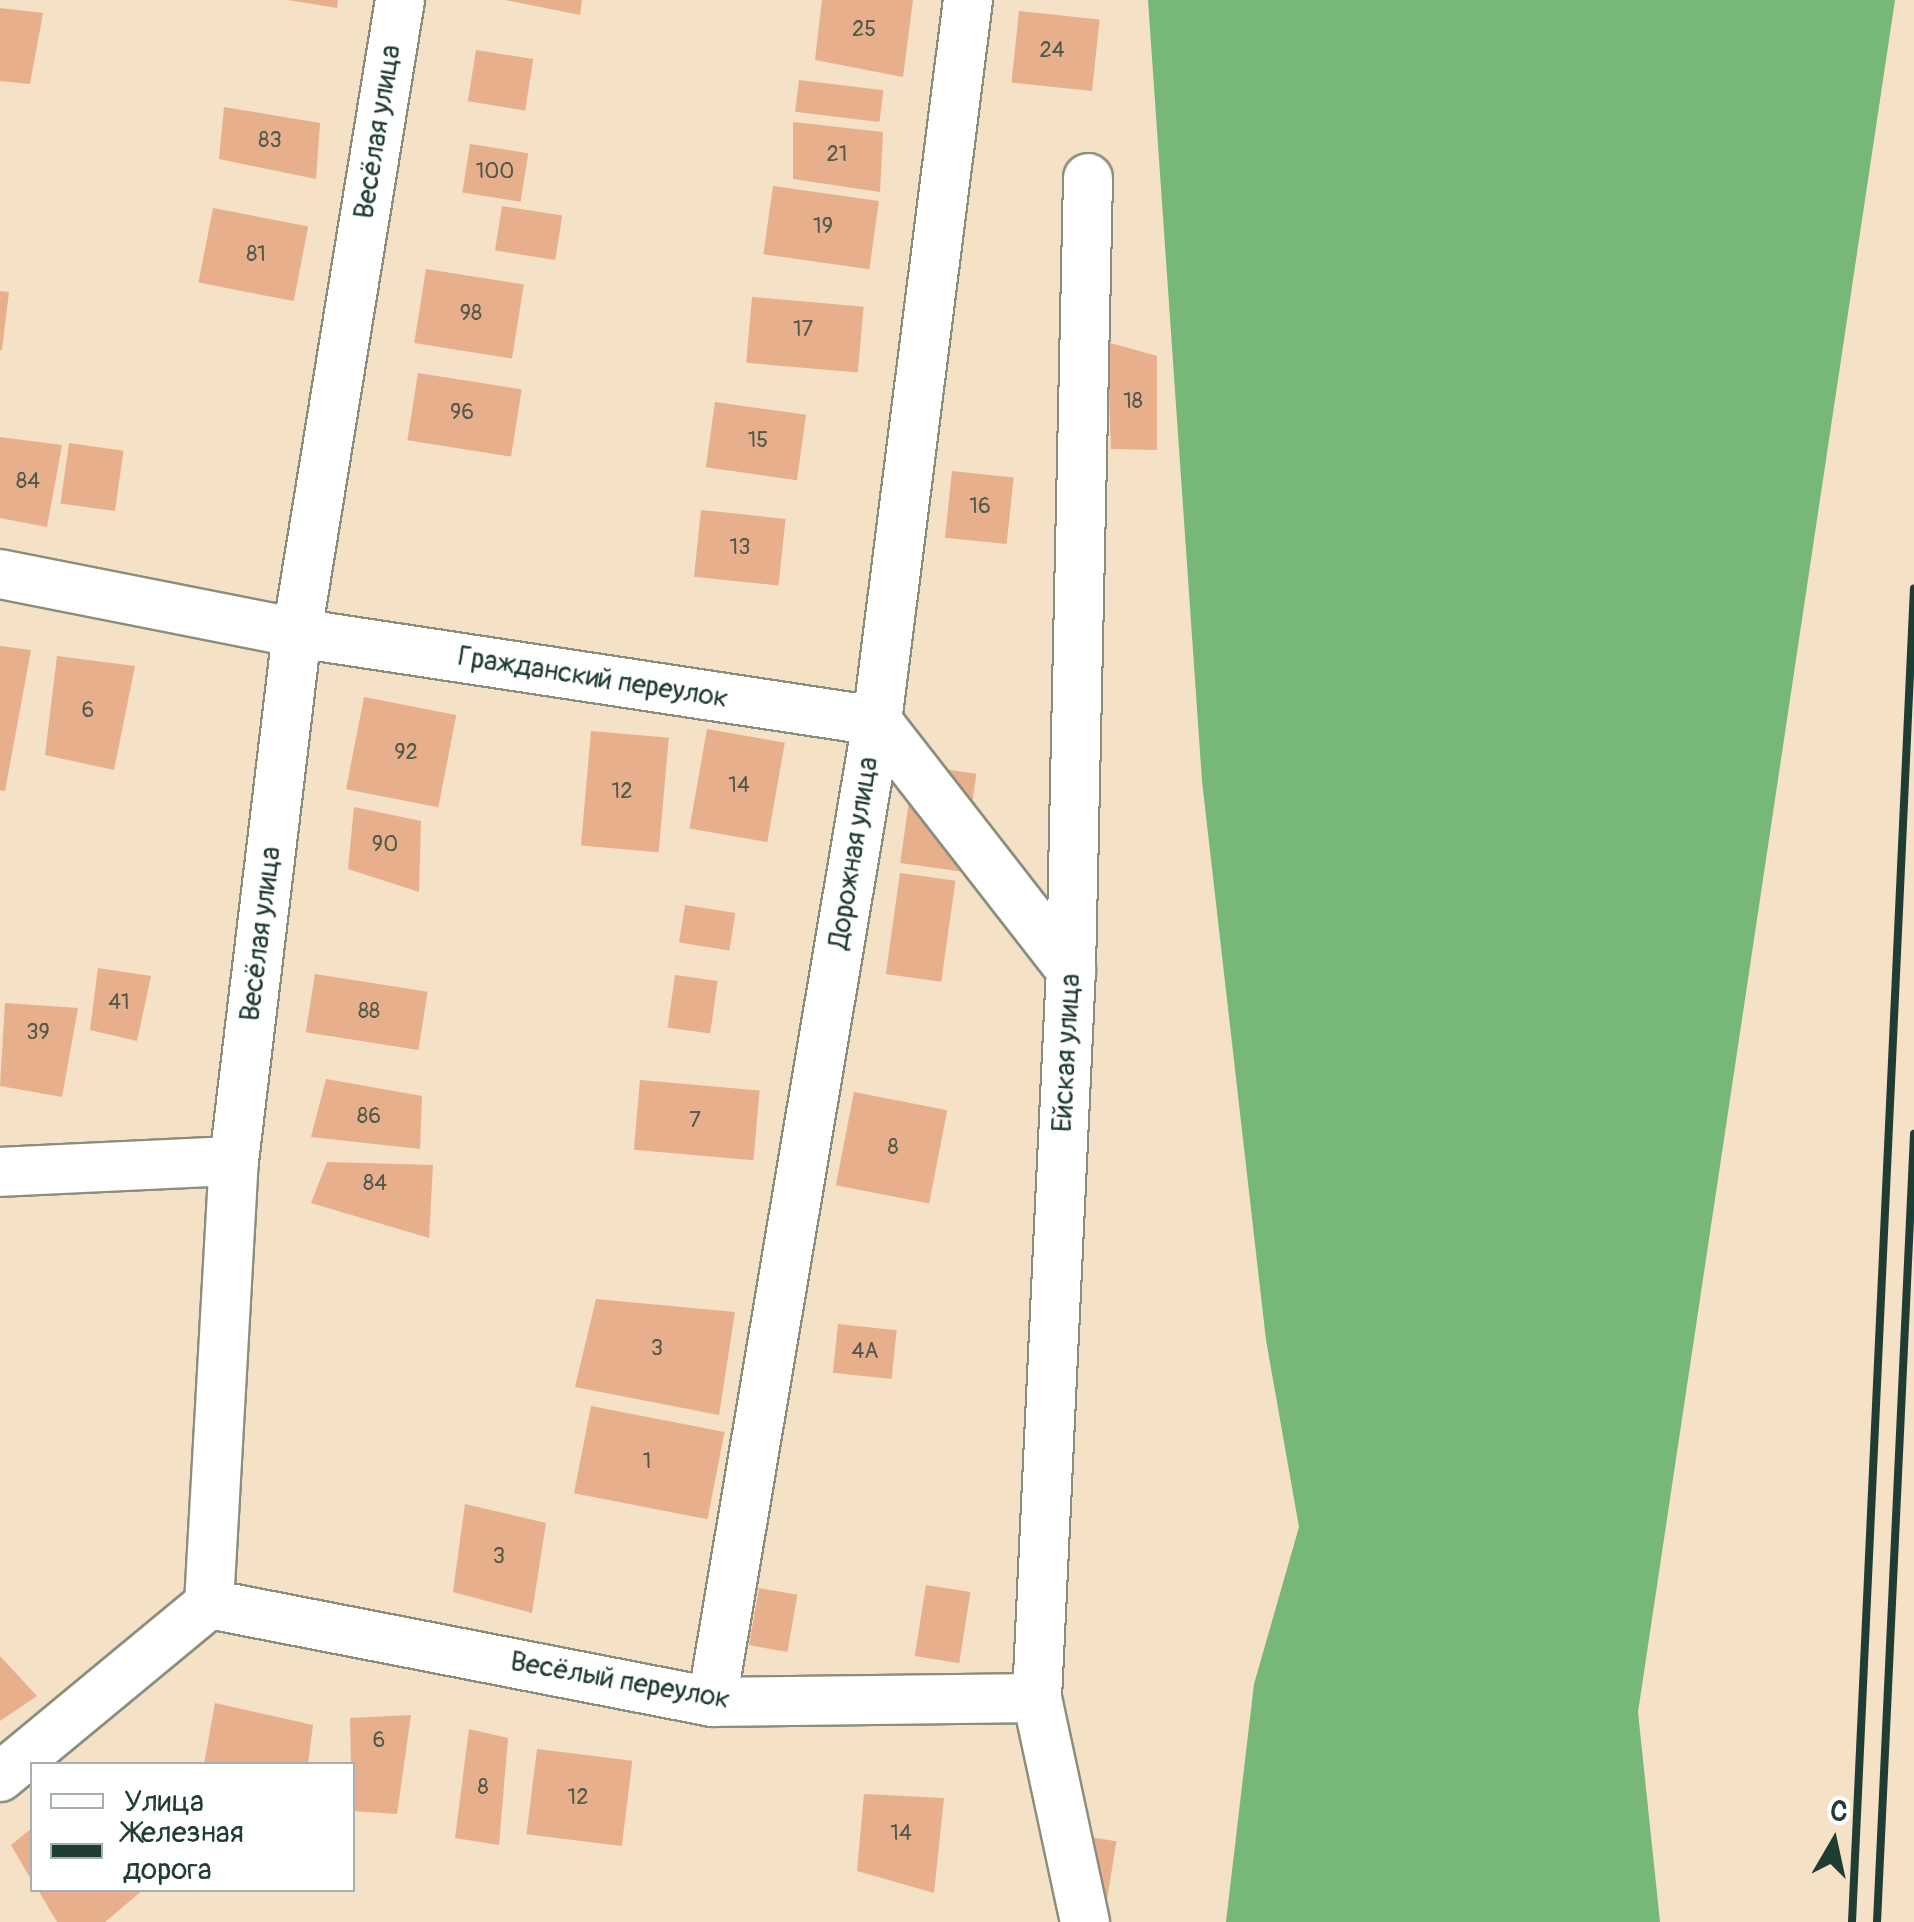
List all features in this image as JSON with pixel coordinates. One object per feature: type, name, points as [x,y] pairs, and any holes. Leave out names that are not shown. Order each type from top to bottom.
[{"type":"street","name":"Весёлая улица","points":[[208,1604],[234,1161],[297,633],[400,0]]},
{"type":"street","name":"Дорожная улица","points":[[712,1702],[876,721],[968,0]]},
{"type":"street","name":"Ейская улица","points":[[1085,1922],[1037,1698],[1071,970],[1088,178]]},
{"type":"street","name":"Гражданский переулок","points":[[0,574],[297,633],[876,721]]},
{"type":"street","points":[[876,721],[1071,970]]},
{"type":"street","points":[[0,1172],[234,1161]]},
{"type":"street","points":[[0,1778],[208,1604]]},
{"type":"street","name":"Весёлый переулок","points":[[208,1604],[712,1702],[1037,1698]]},
{"type":"green space","points":[[1148,0],[1895,0],[1638,1712],[1660,1922],[1226,1922],[1254,1684],[1299,1527],[1266,1340],[1202,781]]},
{"type":"building","points":[[288,0],[338,0],[337,8]]},
{"type":"building","points":[[505,0],[582,0],[580,15]]},
{"type":"building","points":[[822,0],[913,0],[903,77],[815,60]]},
{"type":"building","points":[[0,8],[43,13],[30,84],[0,81]]},
{"type":"building","points":[[1019,11],[1100,19],[1092,91],[1011,83]]},
{"type":"building","points":[[476,50],[533,59],[525,110],[468,101]]},
{"type":"building","points":[[799,80],[883,90],[879,122],[795,112]]},
{"type":"building","points":[[224,107],[320,123],[316,179],[219,159]]},
{"type":"building","points":[[793,122],[883,132],[880,192],[793,179]]},
{"type":"building","points":[[470,144],[528,153],[521,202],[462,192]]},
{"type":"building","points":[[773,186],[879,201],[869,269],[763,254]]},
{"type":"building","points":[[502,206],[562,216],[555,260],[495,250]]},
{"type":"building","points":[[213,208],[308,227],[294,301],[198,283]]},
{"type":"building","points":[[426,269],[524,284],[512,359],[414,343]]},
{"type":"building","points":[[0,291],[9,292],[2,350],[0,350]]},
{"type":"building","points":[[752,297],[864,307],[858,373],[746,363]]},
{"type":"building","points":[[1107,342],[1157,356],[1157,450],[1111,449]]},
{"type":"building","points":[[418,373],[522,389],[511,457],[407,440]]},
{"type":"building","points":[[715,402],[806,415],[797,480],[706,467]]},
{"type":"building","points":[[0,437],[62,445],[47,527],[0,518]]},
{"type":"building","points":[[69,443],[123,451],[115,511],[61,503]]},
{"type":"building","points":[[952,471],[1014,477],[1007,544],[945,538]]},
{"type":"building","points":[[701,510],[786,519],[779,586],[694,577]]},
{"type":"building","points":[[0,646],[31,650],[5,791],[0,790]]},
{"type":"building","points":[[57,656],[135,666],[114,770],[45,755]]},
{"type":"building","points":[[364,697],[456,715],[438,807],[346,789]]},
{"type":"building","points":[[707,729],[785,743],[767,842],[689,828]]},
{"type":"building","points":[[591,731],[669,738],[659,852],[581,846]]},
{"type":"building","points":[[914,765],[976,774],[963,872],[900,863]]},
{"type":"building","points":[[354,807],[421,821],[419,892],[348,869]]},
{"type":"building","points":[[900,873],[955,881],[941,982],[886,974]]},
{"type":"building","points":[[685,905],[735,913],[729,951],[679,943]]},
{"type":"building","points":[[98,968],[151,976],[137,1041],[90,1030]]},
{"type":"building","points":[[315,974],[428,992],[418,1050],[306,1032]]},
{"type":"building","points":[[675,975],[718,981],[710,1033],[668,1027]]},
{"type":"building","points":[[5,1003],[78,1008],[62,1097],[0,1086]]},
{"type":"building","points":[[326,1079],[422,1096],[420,1149],[311,1137]]},
{"type":"building","points":[[640,1080],[760,1090],[753,1160],[634,1150]]},
{"type":"building","points":[[854,1092],[947,1110],[929,1203],[836,1185]]},
{"type":"building","points":[[327,1162],[433,1165],[429,1238],[311,1203]]},
{"type":"building","points":[[596,1299],[735,1312],[719,1415],[575,1387]]},
{"type":"building","points":[[838,1324],[897,1330],[892,1379],[833,1373]]},
{"type":"building","points":[[591,1406],[725,1432],[708,1519],[574,1493]]},
{"type":"building","points":[[465,1504],[546,1523],[532,1613],[453,1592]]},
{"type":"building","points":[[926,1585],[970,1592],[959,1663],[915,1656]]},
{"type":"building","points":[[759,1588],[797,1595],[787,1652],[749,1645]]},
{"type":"building","points":[[0,1656],[37,1696],[0,1721]]},
{"type":"building","points":[[215,1703],[313,1725],[308,1762],[204,1762]]},
{"type":"building","points":[[411,1715],[397,1814],[355,1811],[350,1718]]},
{"type":"building","points":[[469,1729],[508,1738],[499,1845],[455,1838]]},
{"type":"building","points":[[537,1749],[632,1761],[622,1846],[527,1834]]},
{"type":"building","points":[[864,1794],[944,1798],[934,1893],[857,1871]]},
{"type":"building","points":[[30,1830],[30,1878],[11,1845]]},
{"type":"building","points":[[1064,1833],[1116,1841],[1107,1899],[1055,1890]]},
{"type":"building","points":[[39,1892],[141,1892],[105,1922],[57,1922]]},
{"type":"railway","points":[[1852,1922],[1914,588]]},
{"type":"railway","points":[[1877,1922],[1914,1134]]}]
